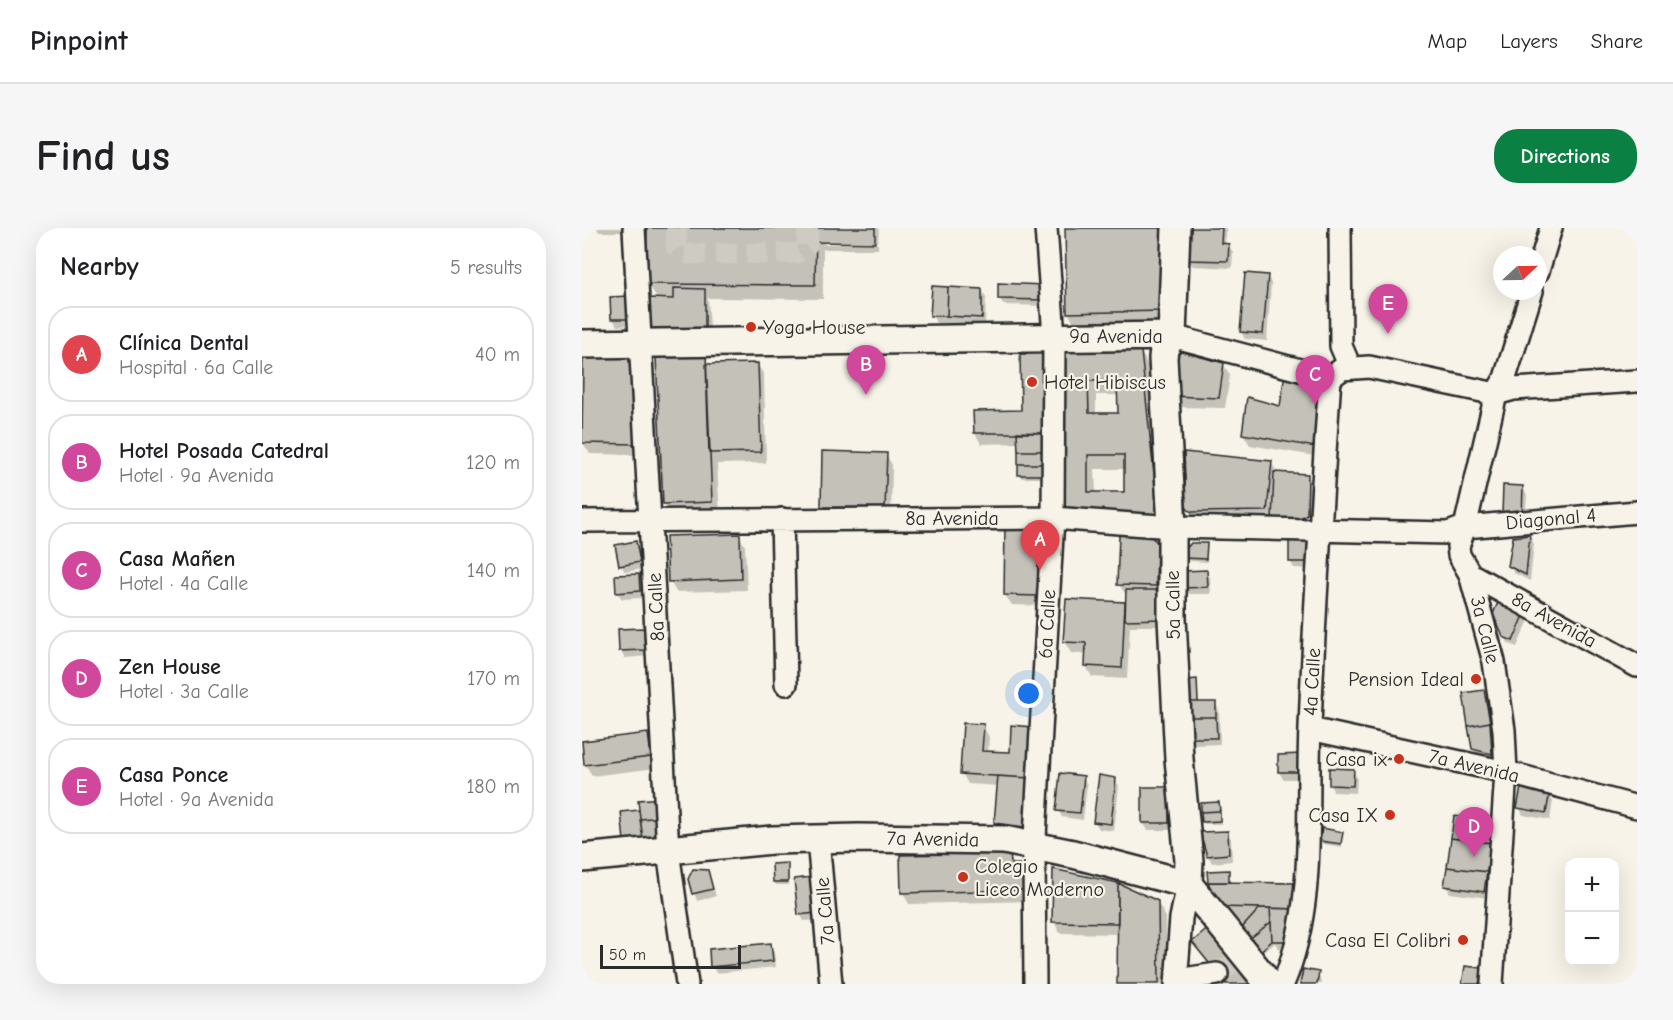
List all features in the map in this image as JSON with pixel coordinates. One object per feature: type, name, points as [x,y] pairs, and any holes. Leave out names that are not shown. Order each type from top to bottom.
[{"type":"main road","name":"5a Calle","points":[[1176,228],[1172,336],[1167,341],[1163,358],[1172,527],[1172,618],[1179,759],[1189,861],[1188,884]]},
{"type":"main road","name":"9a Avenida","points":[[582,344],[1172,336]]},
{"type":"main road","name":"7a Avenida","points":[[582,858],[724,844],[818,839],[1005,840],[1188,884]]},
{"type":"main road","points":[[1188,884],[1240,957],[1269,984]]},
{"type":"street","name":"8a Calle","points":[[634,228],[668,851],[687,984]]},
{"type":"street","name":"6a Calle","points":[[1035,984],[1034,846],[1053,518],[1054,336],[1046,228]]},
{"type":"street","points":[[1340,228],[1341,346],[1350,367]]},
{"type":"street","points":[[1546,246],[1551,228]]},
{"type":"street","name":"3a Calle","points":[[1492,984],[1506,772],[1504,730],[1494,662],[1470,574],[1459,555],[1458,546],[1465,526],[1496,394],[1505,378],[1529,300]]},
{"type":"street","name":"9a Avenida","points":[[1172,336],[1330,378]]},
{"type":"street","points":[[1330,378],[1342,369],[1350,367],[1390,370],[1496,394],[1514,389],[1637,381]]},
{"type":"street","name":"4a Calle","points":[[1283,984],[1298,936],[1307,881],[1310,729],[1319,531],[1330,378]]},
{"type":"street","name":"Diagonal 4","points":[[1465,526],[1637,512]]},
{"type":"street","name":"8a Avenida","points":[[582,521],[1053,518],[1172,527],[1448,533],[1465,526]]},
{"type":"street","points":[[782,519],[786,684]]},
{"type":"street","name":"8a Avenida","points":[[1470,574],[1637,666]]},
{"type":"street","name":"7a Avenida","points":[[1310,729],[1506,772],[1637,807]]},
{"type":"street","name":"7a Calle","points":[[818,839],[831,984]]},
{"type":"street","name":"5a Calle","points":[[1176,982],[1182,918],[1188,884]]},
{"type":"street","points":[[1176,982],[1218,974]]},
{"type":"building","points":[[647,228],[816,228],[815,285],[646,284]]},
{"type":"building","points":[[816,228],[875,228],[875,243],[816,242]]},
{"type":"building","points":[[1065,228],[1161,228],[1163,311],[1067,313]]},
{"type":"building","points":[[1188,228],[1222,228],[1221,243],[1229,244],[1228,261],[1187,260]]},
{"type":"building","points":[[1245,273],[1268,275],[1263,334],[1240,332]]},
{"type":"building","points":[[998,283],[1044,285],[1044,300],[998,299]]},
{"type":"building","points":[[932,286],[948,287],[947,316],[930,316]]},
{"type":"building","points":[[948,287],[982,289],[982,318],[947,316]]},
{"type":"building","points":[[674,288],[705,289],[705,332],[651,331],[649,298],[674,299]]},
{"type":"building","points":[[629,296],[630,319],[611,319],[610,297]]},
{"type":"building","points":[[1058,349],[1141,351],[1159,522],[1060,512]],"holes":[[[1088,381],[1117,381],[1118,413],[1089,413]],[[1088,455],[1124,455],[1124,492],[1088,492]]]},
{"type":"building","points":[[1182,352],[1224,363],[1219,398],[1171,396],[1172,356]]},
{"type":"building","name":"Hotel Hibiscus","points":[[1020,354],[1042,354],[1044,433],[974,433],[973,411],[1021,410]]},
{"type":"building","points":[[706,355],[712,502],[663,504],[656,357]]},
{"type":"building","points":[[583,358],[637,358],[636,444],[582,443]]},
{"type":"building","points":[[758,363],[761,452],[709,453],[706,364]]},
{"type":"building","points":[[1285,373],[1319,380],[1325,392],[1315,447],[1242,434],[1247,397],[1280,406]]},
{"type":"building","points":[[1017,432],[1044,433],[1044,451],[1018,451]]},
{"type":"building","points":[[822,451],[887,453],[885,508],[821,507]]},
{"type":"building","points":[[1018,451],[1044,451],[1044,464],[1018,464]]},
{"type":"building","points":[[1184,452],[1272,461],[1267,511],[1192,512],[1188,510]]},
{"type":"building","points":[[1018,464],[1044,464],[1044,475],[1018,475]]},
{"type":"building","points":[[1274,472],[1308,474],[1307,514],[1294,521],[1272,521]]},
{"type":"building","points":[[1503,485],[1523,486],[1522,515],[1502,514]]},
{"type":"building","points":[[1005,526],[1033,526],[1040,537],[1039,596],[1004,595]]},
{"type":"building","points":[[740,534],[741,579],[668,582],[666,536]]},
{"type":"building","points":[[1119,535],[1150,536],[1157,542],[1156,586],[1117,585]]},
{"type":"building","points":[[1530,535],[1526,575],[1508,566],[1513,537]]},
{"type":"building","points":[[1289,537],[1304,537],[1311,544],[1311,562],[1289,562]]},
{"type":"building","points":[[636,541],[640,562],[619,566],[615,545]]},
{"type":"building","points":[[1191,543],[1207,543],[1206,559],[1185,558],[1186,549]]},
{"type":"building","points":[[1207,570],[1208,587],[1184,588],[1183,571]]},
{"type":"building","points":[[639,574],[640,591],[616,593],[615,575]]},
{"type":"building","points":[[1126,590],[1164,590],[1164,619],[1125,620]]},
{"type":"building","points":[[1066,599],[1125,602],[1122,668],[1085,666],[1086,643],[1063,642]]},
{"type":"building","points":[[1499,600],[1526,611],[1513,641],[1503,637],[1493,614]]},
{"type":"building","points":[[644,628],[645,650],[619,651],[618,629]]},
{"type":"building","points":[[1197,679],[1198,702],[1188,702],[1187,680]]},
{"type":"building","points":[[1484,690],[1490,722],[1468,726],[1463,693]]},
{"type":"building","points":[[1188,702],[1216,702],[1216,717],[1189,717]]},
{"type":"building","points":[[1189,717],[1216,717],[1217,738],[1189,738]]},
{"type":"building","points":[[1490,722],[1492,754],[1472,749],[1468,726]]},
{"type":"building","points":[[963,723],[984,724],[982,751],[1010,752],[1011,725],[1033,727],[1030,778],[960,774]]},
{"type":"building","points":[[648,733],[651,757],[584,765],[582,741]]},
{"type":"building","points":[[1302,754],[1303,772],[1278,772],[1278,755]]},
{"type":"building","points":[[1329,768],[1354,769],[1353,786],[1329,785]]},
{"type":"building","points":[[1060,773],[1084,776],[1080,813],[1056,811]]},
{"type":"building","points":[[1099,775],[1116,778],[1111,824],[1093,822]]},
{"type":"building","points":[[998,776],[1030,778],[1025,827],[994,823]]},
{"type":"building","points":[[1142,787],[1169,787],[1169,823],[1142,823]]},
{"type":"building","points":[[1521,787],[1550,792],[1546,813],[1517,808]]},
{"type":"building","points":[[661,798],[663,817],[640,819],[638,800]]},
{"type":"building","points":[[1219,802],[1220,811],[1201,812],[1201,803]]},
{"type":"building","points":[[639,810],[643,839],[624,841],[621,812]]},
{"type":"building","points":[[1220,811],[1220,821],[1202,822],[1201,812]]},
{"type":"building","points":[[1454,816],[1493,821],[1491,843],[1451,838]]},
{"type":"building","points":[[663,817],[664,836],[643,839],[640,819]]},
{"type":"building","points":[[1322,828],[1343,832],[1341,844],[1320,841]]},
{"type":"building","points":[[1228,831],[1229,854],[1207,856],[1200,832]]},
{"type":"building","points":[[1451,838],[1491,843],[1487,872],[1447,867]]},
{"type":"building","name":"Colegio Liceo Moderno","points":[[1010,853],[1011,864],[1025,864],[1025,890],[901,893],[900,855]]},
{"type":"building","points":[[788,863],[788,882],[773,882],[772,864]]},
{"type":"building","points":[[1447,867],[1487,872],[1484,892],[1444,886]]},
{"type":"building","points":[[693,869],[708,870],[713,889],[692,894],[688,879]]},
{"type":"building","points":[[1053,869],[1118,883],[1118,923],[1052,922]]},
{"type":"building","points":[[1229,870],[1229,882],[1208,882],[1207,871]]},
{"type":"building","points":[[812,877],[816,913],[798,915],[794,879]]},
{"type":"building","points":[[1208,882],[1296,883],[1296,909],[1219,907]]},
{"type":"building","points":[[1118,883],[1158,901],[1159,984],[1117,984]]},
{"type":"building","points":[[1219,907],[1260,908],[1239,931]]},
{"type":"building","points":[[1260,908],[1270,908],[1271,922],[1247,941],[1239,931]]},
{"type":"building","points":[[1270,908],[1296,909],[1291,941],[1272,941]]},
{"type":"building","points":[[1271,922],[1272,941],[1258,953],[1247,941]]},
{"type":"building","points":[[1210,927],[1257,984],[1226,984],[1192,942]]},
{"type":"building","points":[[771,943],[773,961],[710,967],[709,949]]},
{"type":"building","points":[[1465,966],[1482,968],[1479,984],[1462,984]]},
{"type":"building","points":[[1303,969],[1319,972],[1317,984],[1300,984]]},
{"type":"tunnel","points":[[677,228],[676,247],[682,254],[797,253],[807,245],[808,228]]},
{"type":"tunnel","points":[[1217,974],[1237,960]]},
{"type":"place","name":"Yoga House","points":[[751,327]]},
{"type":"place","name":"Casa Ponce","points":[[1388,334]]},
{"type":"place","name":"Hotel Hibiscus","points":[[1032,382]]},
{"type":"place","name":"Hotel Posada Catedral","points":[[866,395]]},
{"type":"place","name":"Casa Mañen","points":[[1315,405]]},
{"type":"place","name":"Clínica Dental","points":[[1040,570]]},
{"type":"place","name":"Pension Ideal","points":[[1476,679]]},
{"type":"place","name":"Casa ix","points":[[1399,759]]},
{"type":"place","name":"Casa IX","points":[[1390,815]]},
{"type":"place","name":"Zen House","points":[[1474,857]]},
{"type":"place","name":"Colegio Liceo Moderno","points":[[963,877]]},
{"type":"place","name":"Casa El Colibri","points":[[1463,940]]}]
